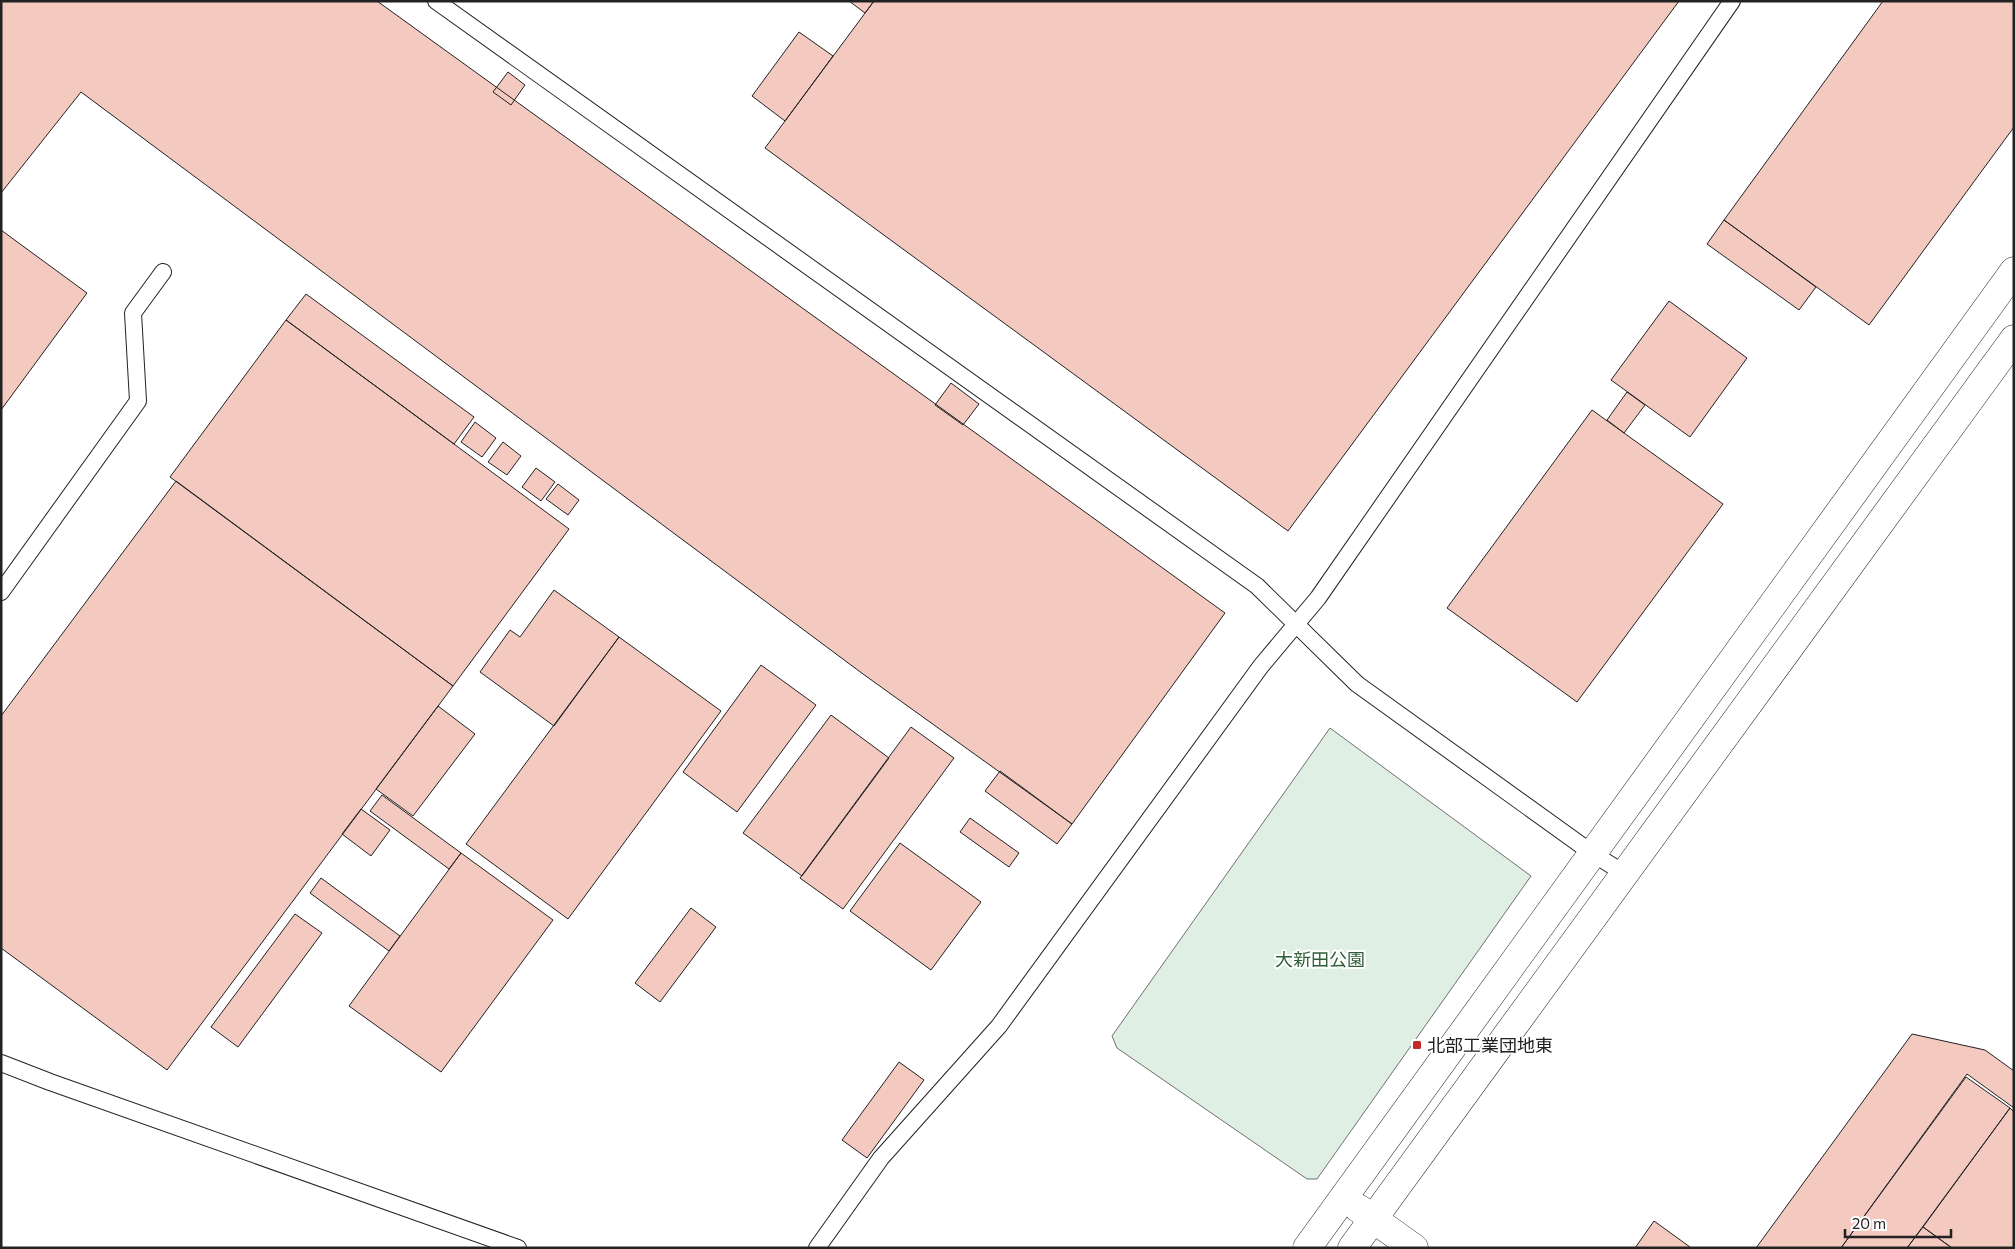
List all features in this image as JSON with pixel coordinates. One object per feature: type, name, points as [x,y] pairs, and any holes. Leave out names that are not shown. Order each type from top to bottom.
[{"type":"street","points":[[1307,1248],[2014,271]]},
{"type":"street","points":[[1352,1248],[2014,339]]},
{"type":"street","points":[[1344,1197],[1414,1248]]},
{"type":"lane","points":[[436,1],[1256,586],[1295,626],[1357,684],[1592,854],[1625,874]]},
{"type":"lane","points":[[817,1248],[881,1158],[999,1026],[1261,666],[1324,590],[1732,1]]},
{"type":"lane","points":[[1,592],[138,401],[133,313],[163,272]]},
{"type":"lane","points":[[1,1063],[518,1248]]},
{"type":"green space","name":"大新田公園","points":[[1330,728],[1531,876],[1317,1179],[1307,1179],[1117,1048],[1112,1036]]},
{"type":"building","points":[[1,1],[377,1],[1225,613],[1072,824],[863,674],[81,92],[1,193]]},
{"type":"building","points":[[849,1],[874,1],[865,13]]},
{"type":"building","points":[[874,1],[1679,1],[1288,531],[765,148]]},
{"type":"building","points":[[1883,1],[2014,1],[2014,127],[1869,325],[1724,220]]},
{"type":"building","points":[[799,32],[833,56],[785,121],[752,96]]},
{"type":"building","points":[[508,72],[525,85],[511,105],[493,92]]},
{"type":"building","points":[[1724,220],[1816,287],[1799,310],[1707,244]]},
{"type":"building","points":[[1,230],[87,293],[1,410]]},
{"type":"building","points":[[306,294],[474,417],[454,444],[286,320]]},
{"type":"building","points":[[1669,301],[1747,358],[1690,437],[1611,380]]},
{"type":"building","points":[[286,320],[569,529],[453,686],[170,477]]},
{"type":"building","points":[[951,383],[979,404],[963,425],[935,405]]},
{"type":"building","points":[[1627,392],[1645,405],[1624,433],[1607,420]]},
{"type":"building","points":[[1592,410],[1723,504],[1577,702],[1447,608]]},
{"type":"building","points":[[475,422],[496,438],[482,457],[461,442]]},
{"type":"building","points":[[503,442],[521,456],[507,475],[488,462]]},
{"type":"building","points":[[536,468],[555,482],[541,501],[522,487]]},
{"type":"building","points":[[176,481],[453,686],[167,1070],[1,948],[1,716]]},
{"type":"building","points":[[558,484],[579,500],[568,515],[546,499]]},
{"type":"building","points":[[554,590],[619,637],[554,726],[480,672],[510,630],[520,637]]},
{"type":"building","points":[[619,637],[721,711],[568,919],[466,844]]},
{"type":"building","points":[[761,665],[816,705],[737,812],[683,772]]},
{"type":"building","points":[[438,706],[475,734],[413,816],[376,789]]},
{"type":"building","points":[[831,715],[889,758],[802,876],[743,833]]},
{"type":"building","points":[[911,727],[954,758],[843,909],[800,878]]},
{"type":"building","points":[[1000,771],[1072,824],[1057,844],[985,791]]},
{"type":"building","points":[[382,795],[461,853],[449,869],[370,811]]},
{"type":"building","points":[[361,809],[390,830],[371,856],[342,834]]},
{"type":"building","points":[[970,818],[1019,853],[1009,867],[960,832]]},
{"type":"building","points":[[900,843],[981,902],[931,970],[850,911]]},
{"type":"building","points":[[461,853],[553,920],[441,1072],[349,1006]]},
{"type":"building","points":[[321,878],[400,936],[389,951],[310,893]]},
{"type":"building","points":[[691,908],[716,927],[660,1002],[635,983]]},
{"type":"building","points":[[295,914],[322,933],[238,1047],[211,1027]]},
{"type":"building","points":[[1912,1034],[1985,1050],[2014,1071],[2014,1108],[1967,1074],[1841,1248],[1756,1248]]},
{"type":"building","points":[[899,1062],[924,1080],[867,1158],[842,1140]]},
{"type":"building","points":[[1966,1077],[2010,1108],[1907,1248],[1841,1248]]},
{"type":"building","points":[[2010,1108],[2014,1112],[2014,1248],[1952,1248],[1923,1227]]},
{"type":"building","points":[[1654,1221],[1690,1247],[1690,1248],[1635,1248]]},
{"type":"building","points":[[1923,1227],[1952,1248],[1907,1248]]},
{"type":"place","name":"北部工業団地東","points":[[1417,1045]]}]
